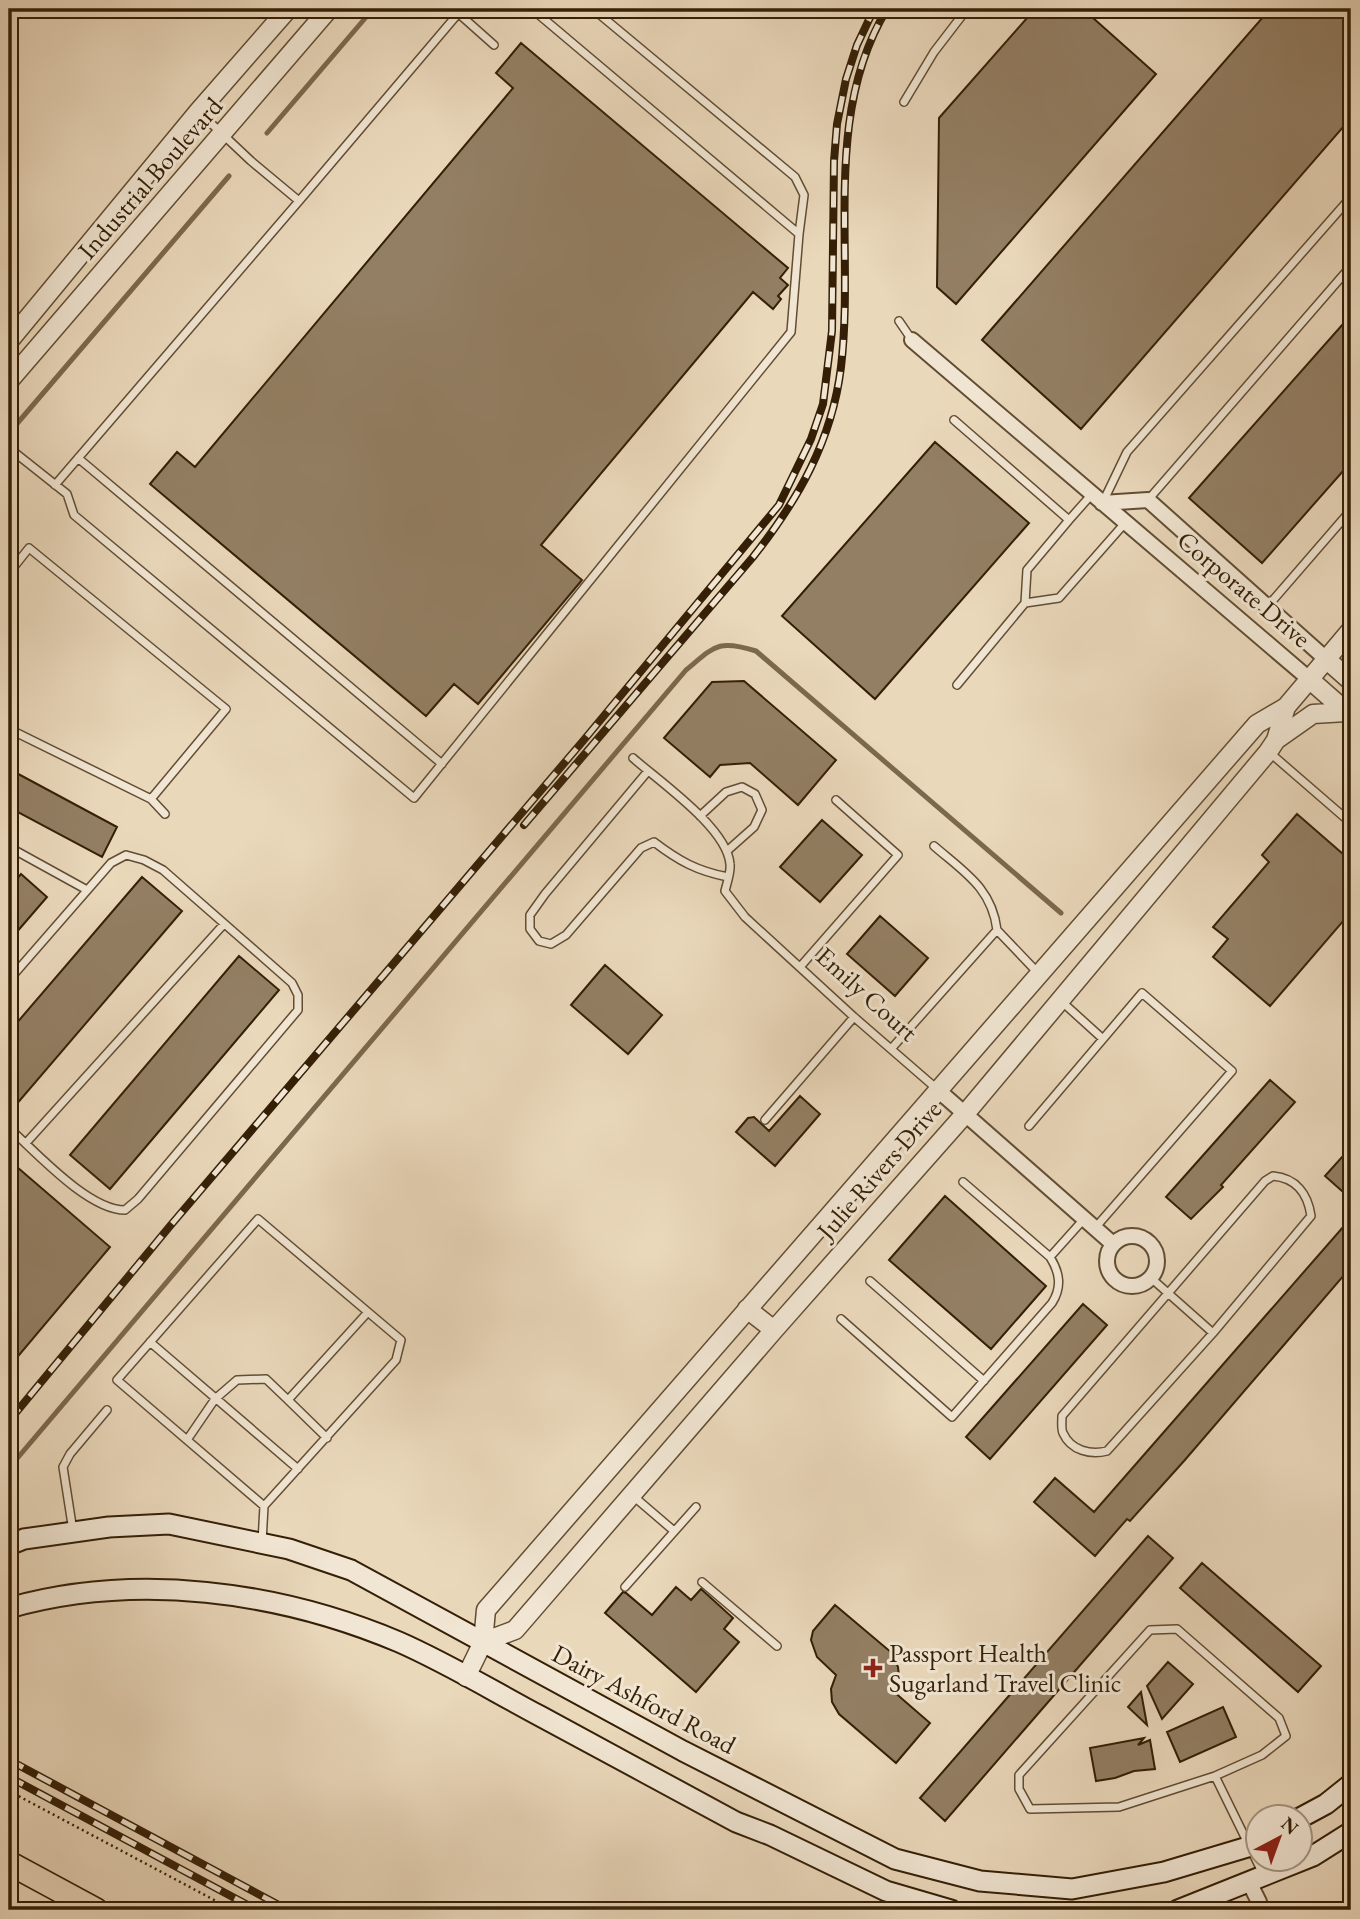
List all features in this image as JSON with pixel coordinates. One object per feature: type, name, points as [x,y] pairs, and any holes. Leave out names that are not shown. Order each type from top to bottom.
[{"type":"main road","name":"Dairy Ashford Road","points":[[9,1545],[24,1539],[110,1527],[169,1524],[289,1549],[351,1570],[683,1751],[895,1859],[980,1881],[1072,1889],[1164,1872],[1244,1847]]},
{"type":"main road","points":[[9,1608],[43,1600],[105,1592],[166,1590],[285,1604],[344,1621],[400,1643],[736,1822],[770,1835],[886,1891],[951,1910]]},
{"type":"main road","points":[[1314,1810],[1351,1784]]},
{"type":"main road","points":[[1178,1910],[1313,1856],[1351,1832]]},
{"type":"main road","points":[[9,1863],[96,1910]]},
{"type":"street","name":"Industrial Boulevard","points":[[9,341],[198,112],[288,9]]},
{"type":"street","name":"Industrial Boulevard","points":[[9,381],[330,9]]},
{"type":"street","name":"Corporate Drive","points":[[912,340],[1349,714]]},
{"type":"street","points":[[1097,499],[1148,500]]},
{"type":"street","name":"Corporate Drive","points":[[1148,500],[1351,681]]},
{"type":"street","points":[[1250,629],[1266,608]]},
{"type":"street","name":"Julie Rivers Drive","points":[[483,1642],[515,1630],[965,1114],[1272,746],[1286,707],[1351,630]]},
{"type":"street","name":"Julie Rivers Drive","points":[[466,1677],[483,1642],[486,1610],[1258,724],[1286,707]]},
{"type":"street","points":[[1272,746],[1312,714],[1349,714]]},
{"type":"street","points":[[1040,975],[1059,1000]]},
{"type":"street","name":"Emily Court","points":[[939,1091],[1113,1244]]},
{"type":"street","points":[[1134,1235],[1149,1241],[1157,1255],[1158,1263],[1152,1278],[1145,1283],[1128,1286],[1113,1277],[1107,1261],[1113,1244],[1119,1239],[1134,1235]]},
{"type":"street","points":[[747,1309],[774,1330]]},
{"type":"street","points":[[1257,1880],[1259,1910]]},
{"type":"lane","points":[[532,9],[799,234]]},
{"type":"lane","points":[[9,449],[67,494],[74,515],[414,798],[792,332],[804,195],[795,177],[593,9]]},
{"type":"lane","points":[[904,102],[934,52],[967,9]]},
{"type":"lane","points":[[55,485],[460,11],[494,45]]},
{"type":"lane","points":[[198,112],[299,201]]},
{"type":"lane","points":[[957,685],[1025,603],[1027,570],[1069,520],[1097,499],[1127,452],[1351,197]]},
{"type":"lane","points":[[1148,500],[1351,265]]},
{"type":"lane","points":[[899,321],[912,340]]},
{"type":"lane","points":[[954,420],[1069,520]]},
{"type":"lane","points":[[78,458],[442,764]]},
{"type":"lane","points":[[1266,608],[1351,510]]},
{"type":"lane","points":[[1025,603],[1059,598],[1125,523]]},
{"type":"lane","points":[[9,573],[29,548],[226,709],[151,799]]},
{"type":"lane","points":[[9,729],[151,799],[164,814]]},
{"type":"lane","points":[[1272,746],[1351,823]]},
{"type":"lane","points":[[633,758],[700,816],[724,843],[727,852],[754,827],[762,810],[754,794],[742,787],[726,792],[700,816]]},
{"type":"lane","points":[[648,771],[530,915],[530,929],[539,941],[551,944],[566,935],[641,848],[654,842],[682,862],[728,877]]},
{"type":"lane","points":[[800,967],[898,855],[836,800]]},
{"type":"lane","points":[[934,846],[977,882],[989,898],[997,930],[1040,975]]},
{"type":"lane","points":[[9,847],[87,890]]},
{"type":"lane","name":"Emily Court","points":[[727,852],[730,865],[725,891],[745,917],[939,1091]]},
{"type":"lane","points":[[9,980],[111,863],[126,855],[144,860],[163,870],[292,983],[298,995],[299,1010],[138,1199],[125,1210],[114,1210],[87,1197],[9,1128]]},
{"type":"lane","points":[[26,1143],[224,924]]},
{"type":"lane","points":[[891,1049],[997,930]]},
{"type":"lane","points":[[1029,1126],[1142,993],[1232,1071],[1089,1224],[1051,1257]]},
{"type":"lane","points":[[1059,1000],[1103,1039]]},
{"type":"lane","points":[[765,1119],[854,1017]]},
{"type":"lane","points":[[1272,1176],[1284,1177],[1296,1184],[1304,1194],[1311,1216],[1213,1333],[1107,1451],[1093,1455],[1076,1448],[1063,1433],[1062,1416],[1168,1293],[1265,1181],[1272,1176]]},
{"type":"lane","points":[[841,1319],[952,1417],[1052,1303],[1059,1283],[1058,1270],[1051,1257],[963,1182]]},
{"type":"lane","points":[[262,1543],[264,1506],[396,1360],[401,1340],[258,1219],[117,1380],[264,1506]]},
{"type":"lane","points":[[1152,1278],[1213,1333]]},
{"type":"lane","points":[[870,1281],[984,1381]]},
{"type":"lane","points":[[288,1400],[368,1312]]},
{"type":"lane","points":[[150,1342],[298,1469]]},
{"type":"lane","points":[[187,1440],[215,1399],[237,1380],[266,1379],[327,1438]]},
{"type":"lane","points":[[74,1532],[63,1467],[70,1454],[107,1410]]},
{"type":"lane","points":[[632,1495],[674,1531]]},
{"type":"lane","points":[[625,1587],[696,1507]]},
{"type":"lane","points":[[702,1582],[777,1646]]},
{"type":"lane","points":[[1177,1629],[1279,1718],[1286,1736],[1262,1755],[1215,1776],[1119,1807],[1030,1808],[1019,1789],[1019,1775],[1150,1630],[1177,1629]]},
{"type":"lane","points":[[1215,1776],[1244,1825]]},
{"type":"lane","points":[[1257,1874],[1257,1880]]},
{"type":"path","points":[[9,1791],[233,1910]]},
{"type":"building","points":[[1035,9],[1083,9],[1156,74],[956,304],[937,287],[939,118]]},
{"type":"building","points":[[1270,9],[1351,9],[1351,118],[1081,429],[982,340]]},
{"type":"building","points":[[521,43],[788,268],[780,278],[788,285],[778,296],[781,299],[773,309],[753,292],[541,545],[582,580],[478,704],[454,684],[426,716],[150,484],[177,452],[195,467],[513,88],[496,73]]},
{"type":"building","points":[[1351,315],[1351,462],[1262,563],[1189,498]]},
{"type":"building","points":[[935,442],[1029,523],[875,699],[782,616]]},
{"type":"building","points":[[744,681],[836,760],[798,805],[750,763],[720,765],[710,777],[664,738],[712,682]]},
{"type":"building","points":[[9,769],[117,827],[102,857],[18,812],[9,829]]},
{"type":"building","points":[[1297,814],[1351,861],[1351,912],[1270,1006],[1213,957],[1228,939],[1213,927],[1269,862],[1262,855]]},
{"type":"building","points":[[822,820],[862,855],[820,902],[780,867]]},
{"type":"building","points":[[21,874],[47,897],[9,941],[9,889]]},
{"type":"building","points":[[142,877],[182,911],[9,1113],[9,1032]]},
{"type":"building","points":[[880,916],[928,958],[895,996],[847,954]]},
{"type":"building","points":[[239,956],[279,990],[110,1189],[70,1155]]},
{"type":"building","points":[[605,965],[662,1015],[628,1054],[571,1005]]},
{"type":"building","points":[[1270,1080],[1295,1102],[1221,1185],[1223,1187],[1191,1219],[1166,1197]]},
{"type":"building","points":[[800,1096],[820,1114],[775,1166],[736,1132],[748,1118],[754,1117],[769,1131]]},
{"type":"building","points":[[1351,1147],[1351,1199],[1325,1176]]},
{"type":"building","points":[[17,1167],[110,1247],[9,1367],[9,1177]]},
{"type":"building","points":[[945,1196],[1046,1286],[991,1349],[889,1260]]},
{"type":"building","points":[[1351,1218],[1351,1267],[1184,1461],[1095,1556],[1034,1502],[1055,1478],[1094,1512]]},
{"type":"building","points":[[1083,1304],[1107,1325],[990,1459],[966,1437]]},
{"type":"building","points":[[1148,1536],[1173,1558],[945,1821],[920,1798]]},
{"type":"building","points":[[1202,1563],[1321,1666],[1298,1692],[1180,1588]]},
{"type":"building","points":[[676,1587],[691,1600],[701,1589],[733,1618],[724,1629],[739,1642],[696,1692],[605,1613],[623,1592],[652,1615]]},
{"type":"building","points":[[835,1605],[892,1653],[899,1676],[893,1691],[930,1723],[896,1763],[839,1714],[832,1702],[831,1689],[836,1675],[817,1657],[811,1640],[813,1631]]},
{"type":"building","points":[[1168,1662],[1193,1684],[1162,1719],[1147,1686]]},
{"type":"building","points":[[1141,1692],[1147,1725],[1128,1707]]},
{"type":"building","points":[[1223,1707],[1236,1737],[1180,1762],[1167,1732]]},
{"type":"building","points":[[1144,1738],[1138,1745],[1150,1740],[1155,1769],[1134,1771],[1096,1781],[1090,1748]]},
{"type":"waterway","points":[[267,133],[373,9]]},
{"type":"waterway","points":[[15,426],[229,176]]},
{"type":"waterway","points":[[9,1468],[686,670],[711,650],[725,645],[756,651],[1061,913]]},
{"type":"railway","points":[[9,1421],[170,1226],[583,741],[779,505],[811,439],[823,404],[832,331],[834,161],[837,124],[846,79],[857,45],[874,9]]},
{"type":"railway","points":[[524,825],[753,557],[798,491],[821,445],[830,420],[841,367],[845,184],[854,93],[867,50],[887,9]]},
{"type":"railway","points":[[9,1760],[288,1910]]},
{"type":"railway","points":[[9,1777],[257,1910]]},
{"type":"place","name":"Passport Health Sugarland Travel Clinic","points":[[873,1668]]}]
